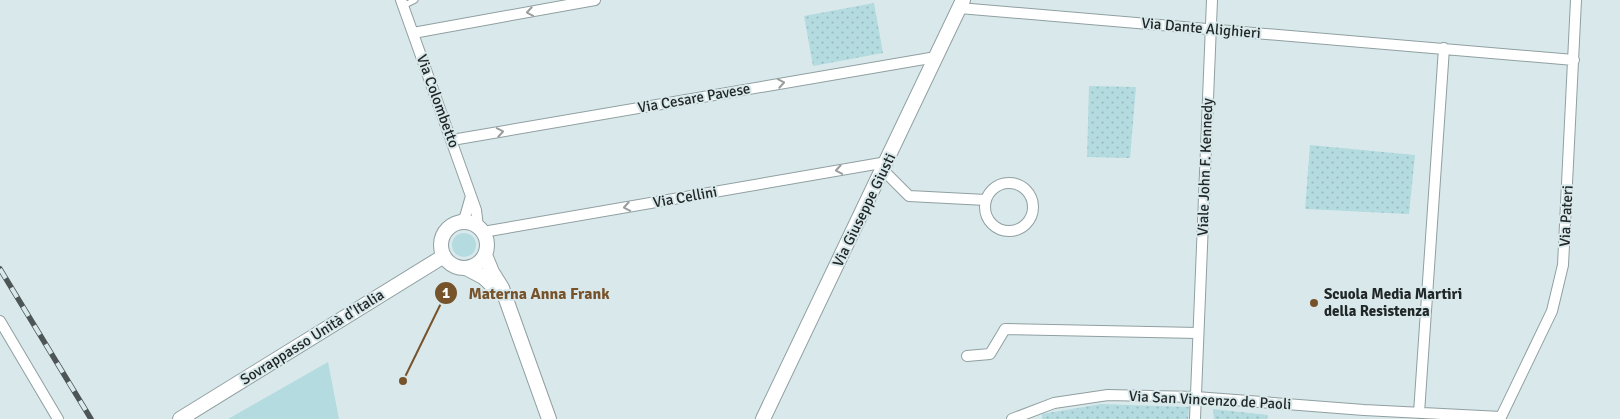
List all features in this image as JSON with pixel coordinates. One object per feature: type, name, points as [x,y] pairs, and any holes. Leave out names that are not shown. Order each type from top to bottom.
[{"type":"street","points":[[414,32],[595,0]]},
{"type":"street","name":"Viale John F. Kennedy","points":[[1195,419],[1212,0]]},
{"type":"street","name":"Via Pateri","points":[[1501,418],[1552,311],[1563,265],[1576,0]]},
{"type":"street","name":"Via Colombetto","points":[[402,3],[414,32],[487,243],[485,255],[492,272],[502,288],[549,419]]},
{"type":"street","name":"Via Dante Alighieri","points":[[961,4],[1211,29],[1574,60]]},
{"type":"street","name":"Via Giuseppe Giusti","points":[[763,419],[961,4]]},
{"type":"street","points":[[1419,413],[1444,48]]},
{"type":"street","name":"Via Cesare Pavese","points":[[452,140],[936,57]]},
{"type":"street","points":[[885,166],[909,196],[986,200]]},
{"type":"street","name":"Via Cellini","points":[[481,229],[885,166]]},
{"type":"street","points":[[1006,183],[1017,184],[1024,188],[1031,196],[1033,212],[1028,222],[1021,228],[1013,231],[1003,230],[995,227],[988,219],[986,200],[995,188],[1006,183]]},
{"type":"street","points":[[444,256],[442,239],[448,228],[465,217],[471,196]]},
{"type":"street","points":[[458,223],[472,223],[481,229]]},
{"type":"street","points":[[466,268],[475,265],[485,255]]},
{"type":"street","name":"Via Colombetto","points":[[444,256],[451,264],[466,268],[483,277],[508,306]]},
{"type":"street","name":"Sovrappasso Unità d'Italia","points":[[180,419],[444,256]]},
{"type":"street","points":[[0,321],[58,419]]},
{"type":"street","points":[[967,356],[990,354],[1005,329],[1198,333]]},
{"type":"street","name":"Via San Vincenzo de Paoli","points":[[1012,419],[1054,403],[1108,395],[1196,397],[1501,418]]},
{"type":"lane","name":"Via Colombetto","points":[[402,3],[415,0]]},
{"type":"shaded area","points":[[874,3],[883,53],[813,66],[804,16]]},
{"type":"shaded area","points":[[1089,86],[1136,87],[1130,158],[1087,157]]},
{"type":"shaded area","points":[[1310,145],[1415,155],[1409,214],[1305,209]]},
{"type":"shaded area","points":[[464,233],[473,236],[476,245],[473,254],[464,257],[455,254],[452,245],[455,236]]},
{"type":"shaded area","points":[[328,362],[339,419],[228,419]]},
{"type":"shaded area","points":[[1101,404],[1189,407],[1188,419],[1042,419],[1042,414]]},
{"type":"shaded area","points":[[1213,409],[1268,415],[1267,419],[1214,419]]},
{"type":"railway","points":[[0,269],[91,419]]},
{"type":"place","name":"Scuola Media Martiri della Resistenza","points":[[1314,303]]},
{"type":"place","name":"Materna Anna Frank","points":[[403,381]]}]
